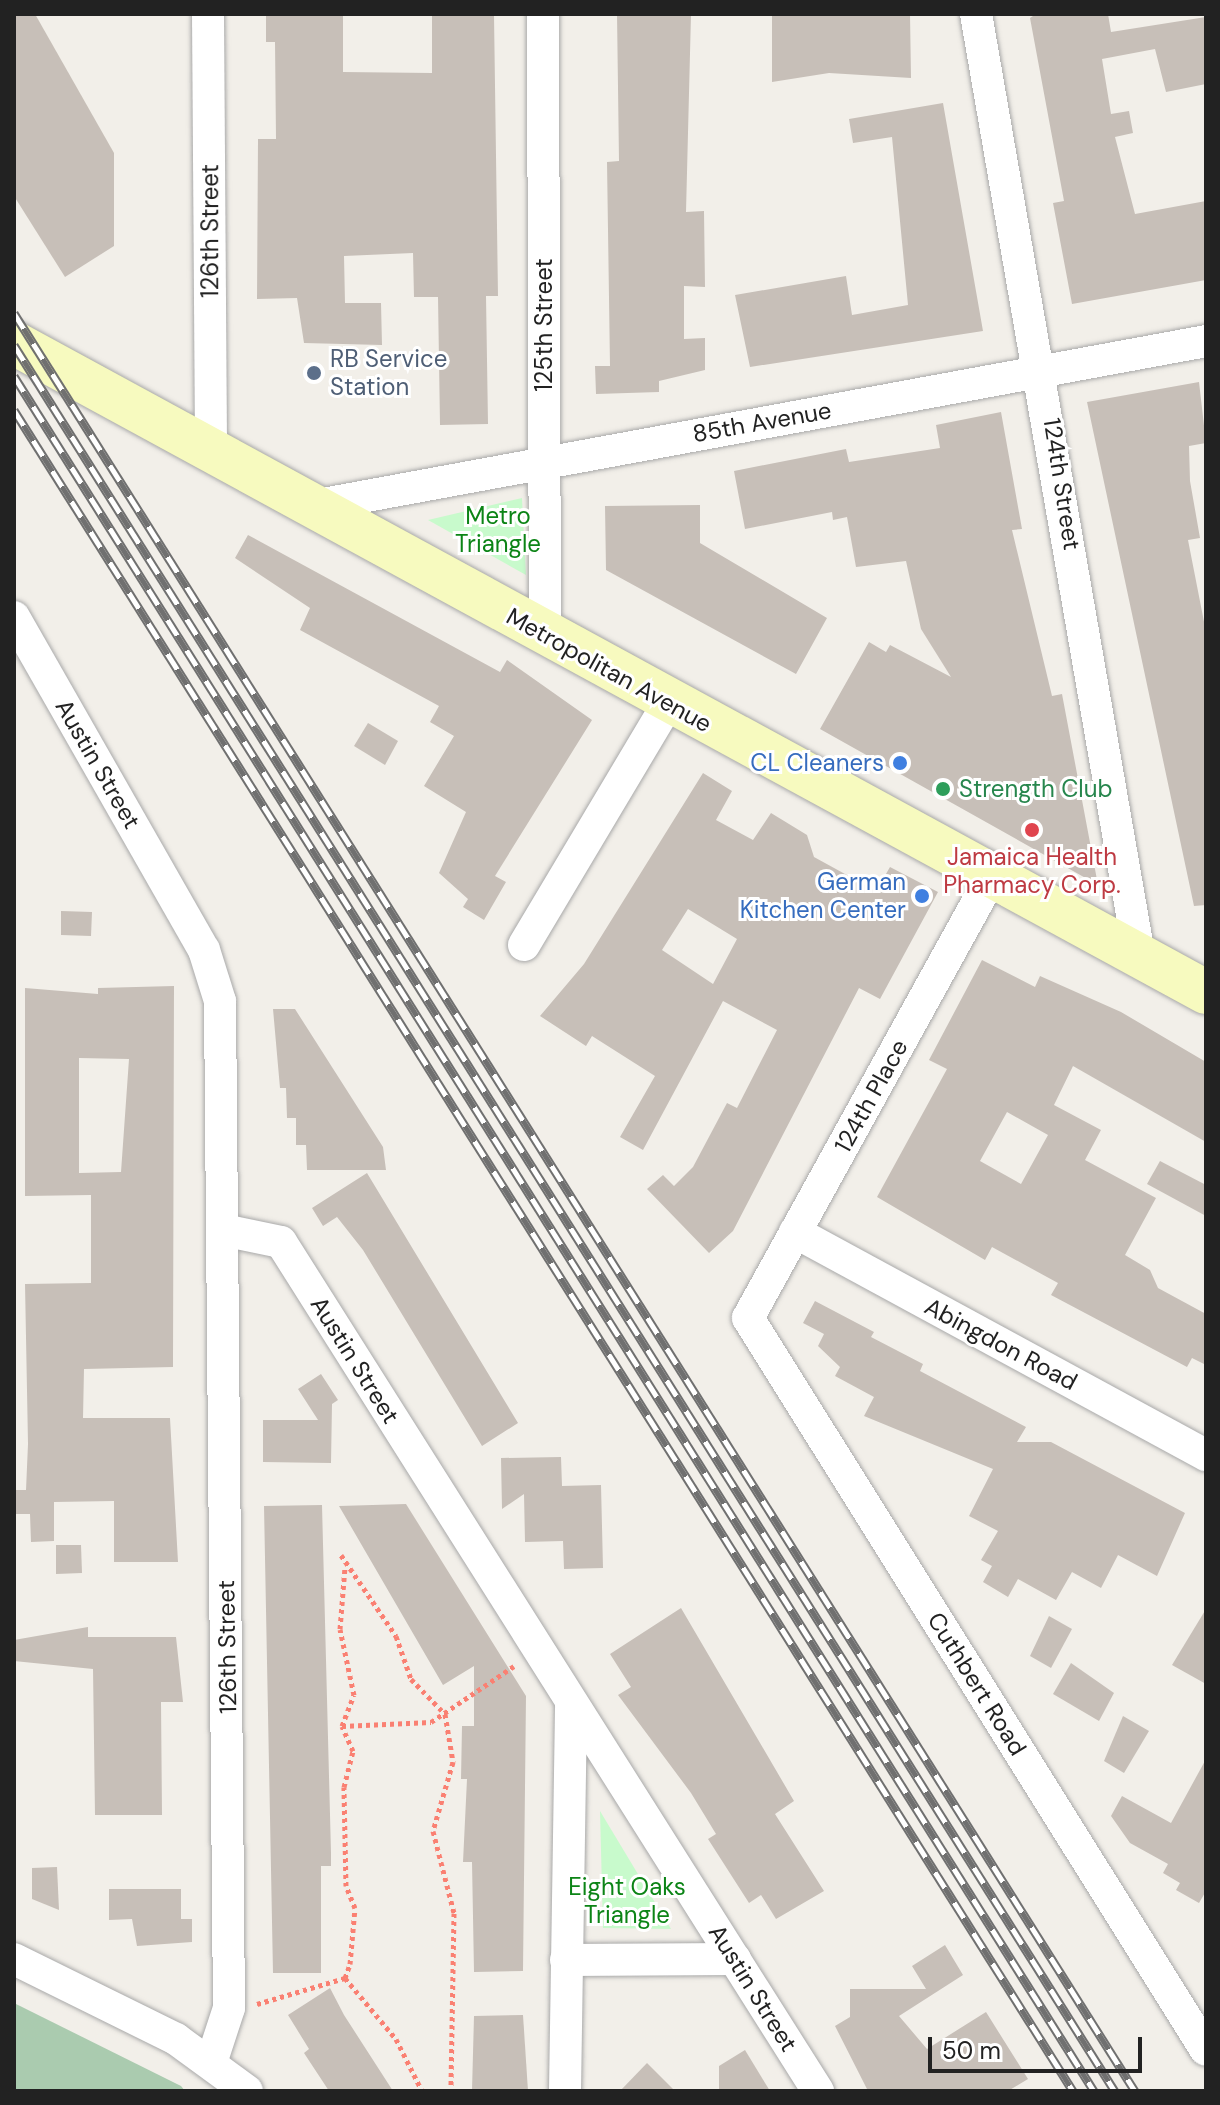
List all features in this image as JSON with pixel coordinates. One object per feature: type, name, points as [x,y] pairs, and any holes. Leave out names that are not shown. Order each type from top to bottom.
[{"type":"main road","name":"Metropolitan Avenue","points":[[14,343],[318,505],[668,703],[993,874],[1206,992]]},
{"type":"street","name":"126th Street","points":[[208,14],[211,448]]},
{"type":"street","name":"125th Street","points":[[543,14],[545,636]]},
{"type":"street","name":"124th Street","points":[[976,14],[1043,371],[1139,955]]},
{"type":"street","name":"85th Avenue","points":[[318,505],[1206,341]]},
{"type":"street","name":"Austin Street","points":[[14,617],[212,968],[221,1022],[223,1230],[281,1242],[818,2091]]},
{"type":"street","points":[[524,945],[668,703]]},
{"type":"street","name":"124th Place","points":[[748,1318],[993,874]]},
{"type":"street","name":"126th Street","points":[[212,2060],[229,2008],[223,1230]]},
{"type":"street","name":"Abingdon Road","points":[[795,1232],[1206,1455]]},
{"type":"street","name":"Cuthbert Road","points":[[748,1318],[1202,2032]]},
{"type":"street","points":[[565,2091],[571,1703]]},
{"type":"street","points":[[14,1959],[212,2060],[247,2091]]},
{"type":"street","points":[[566,1960],[735,1959]]},
{"type":"path","points":[[341,1555],[396,1636],[411,1679],[445,1714],[453,1762],[433,1831],[454,1913],[451,2091]]},
{"type":"path","points":[[345,1563],[340,1629],[354,1695],[342,1726],[353,1751],[344,1787],[346,1886],[355,1908],[345,1978],[396,2039],[422,2091]]},
{"type":"path","points":[[342,1726],[424,1724],[445,1714],[515,1665]]},
{"type":"path","points":[[255,2004],[345,1978]]},
{"type":"green space","name":"Metro Triangle","points":[[522,498],[526,575],[428,520]]},
{"type":"green space","name":"Eight Oaks Triangle","points":[[600,1811],[671,1929],[603,1928]]},
{"type":"green space","points":[[14,2003],[181,2086],[185,2091],[14,2091]]},
{"type":"building","points":[[14,14],[35,14],[114,153],[114,246],[65,277],[14,196]]},
{"type":"building","points":[[266,14],[343,14],[343,72],[432,73],[432,15],[494,15],[498,296],[486,296],[488,424],[440,425],[438,297],[414,297],[413,253],[344,256],[345,303],[381,303],[382,345],[304,343],[297,298],[257,299],[258,139],[276,139],[275,42],[266,42]]},
{"type":"building","points":[[617,14],[691,14],[686,212],[704,211],[705,287],[684,286],[684,339],[705,338],[705,370],[659,381],[659,392],[596,394],[595,366],[610,366],[607,162],[619,161]]},
{"type":"building","points":[[772,14],[910,14],[911,78],[829,73],[772,82]]},
{"type":"building","points":[[1036,14],[1108,14],[1111,32],[1206,17],[1206,84],[1166,92],[1155,49],[1102,59],[1111,114],[1129,111],[1133,133],[1115,137],[1135,214],[1206,201],[1206,280],[1072,304],[1053,203],[1064,201],[1030,18]]},
{"type":"building","points":[[943,103],[983,331],[750,367],[735,295],[846,276],[852,315],[908,305],[892,137],[853,143],[849,119]]},
{"type":"building","points":[[1199,382],[1206,443],[1189,446],[1190,481],[1200,538],[1188,540],[1206,632],[1206,905],[1194,906],[1087,402]]},
{"type":"building","points":[[1001,412],[1022,529],[1012,530],[1052,696],[1062,694],[1098,885],[820,729],[869,642],[886,652],[890,645],[951,677],[921,629],[906,561],[856,567],[847,517],[833,520],[832,512],[745,529],[734,471],[846,449],[849,462],[940,448],[936,425]]},
{"type":"building","points":[[700,505],[700,543],[827,618],[796,674],[606,570],[605,506]]},
{"type":"building","points":[[248,535],[500,672],[507,660],[592,720],[495,876],[506,882],[484,920],[463,907],[468,899],[439,873],[466,812],[424,786],[454,736],[430,722],[439,706],[300,630],[310,608],[235,558]]},
{"type":"building","points":[[368,723],[398,741],[385,765],[354,746]]},
{"type":"building","points":[[703,773],[732,791],[716,820],[753,840],[771,813],[807,835],[814,857],[876,891],[890,867],[938,892],[880,999],[859,988],[733,1231],[709,1253],[647,1189],[663,1175],[674,1186],[693,1167],[727,1103],[737,1108],[777,1030],[723,1001],[643,1150],[620,1137],[655,1076],[592,1036],[586,1046],[540,1016],[584,964]],"holes":[[[688,909],[737,939],[713,984],[662,950]]]},
{"type":"building","points":[[61,911],[92,912],[91,936],[61,935]]},
{"type":"building","points":[[982,960],[1035,987],[1040,976],[1121,1012],[1206,1062],[1206,1142],[1073,1066],[1054,1105],[1101,1130],[1085,1160],[1156,1198],[1125,1255],[1150,1270],[1158,1288],[1206,1314],[1206,1365],[1192,1358],[1187,1367],[1051,1295],[1058,1283],[992,1247],[985,1260],[877,1197],[947,1069],[929,1060]],"holes":[[[1007,1112],[1048,1135],[1021,1184],[980,1161]]]},
{"type":"building","points":[[174,986],[173,1367],[84,1369],[83,1418],[170,1418],[178,1562],[114,1562],[114,1501],[54,1502],[54,1541],[31,1542],[30,1514],[14,1514],[14,1490],[26,1490],[25,1284],[91,1283],[91,1195],[25,1196],[25,988],[98,994],[98,988]],"holes":[[[79,1058],[129,1059],[121,1172],[79,1173]]]},
{"type":"building","points":[[273,1009],[295,1009],[383,1147],[386,1170],[307,1170],[306,1145],[296,1145],[296,1118],[287,1118],[286,1088],[280,1088]]},
{"type":"building","points":[[1160,1161],[1206,1185],[1206,1216],[1147,1184]]},
{"type":"building","points":[[367,1173],[518,1423],[482,1446],[363,1250],[337,1217],[323,1226],[312,1208]]},
{"type":"building","points":[[815,1301],[874,1332],[871,1337],[923,1364],[920,1371],[1026,1427],[1017,1442],[1051,1442],[1185,1513],[1157,1576],[1118,1555],[1101,1588],[1072,1572],[1056,1600],[1018,1579],[1008,1597],[983,1582],[992,1566],[981,1560],[998,1531],[969,1516],[993,1469],[864,1416],[874,1397],[835,1376],[840,1367],[818,1346],[824,1334],[803,1323]]},
{"type":"building","points":[[321,1374],[338,1400],[332,1404],[331,1463],[263,1462],[263,1420],[318,1420],[298,1389]]},
{"type":"building","points":[[561,1457],[562,1486],[601,1485],[603,1568],[564,1569],[563,1541],[525,1542],[524,1494],[502,1509],[501,1458]]},
{"type":"building","points":[[406,1504],[526,1696],[523,1971],[474,1972],[472,1862],[463,1862],[467,1779],[461,1779],[462,1726],[474,1726],[474,1666],[443,1685],[339,1506]]},
{"type":"building","points":[[322,1505],[331,1866],[321,1866],[321,1973],[273,1973],[264,1506]]},
{"type":"building","points":[[56,1545],[81,1545],[82,1573],[56,1574]]},
{"type":"building","points":[[681,1608],[794,1801],[775,1814],[824,1891],[776,1919],[761,1895],[749,1903],[708,1839],[716,1834],[691,1793],[618,1695],[631,1687],[610,1654]]},
{"type":"building","points":[[1206,1609],[1206,1684],[1172,1665]]},
{"type":"building","points":[[1049,1616],[1072,1629],[1051,1668],[1030,1656]]},
{"type":"building","points":[[88,1627],[88,1637],[176,1637],[183,1702],[161,1702],[162,1815],[95,1815],[93,1669],[14,1661],[14,1640]]},
{"type":"building","points":[[1071,1663],[1114,1693],[1099,1721],[1053,1694]]},
{"type":"building","points":[[1123,1716],[1149,1731],[1124,1773],[1104,1761]]},
{"type":"building","points":[[1206,1759],[1206,1891],[1199,1903],[1176,1890],[1180,1883],[1163,1873],[1168,1864],[1130,1843],[1111,1816],[1122,1796],[1171,1823]]},
{"type":"building","points":[[57,1867],[59,1910],[32,1899],[32,1868]]},
{"type":"building","points":[[109,1889],[181,1889],[181,1919],[192,1919],[192,1942],[137,1946],[132,1919],[109,1920]]},
{"type":"building","points":[[945,1945],[963,1975],[899,2016],[927,2049],[986,2012],[1028,2079],[1008,2091],[868,2091],[835,2026],[850,2017],[850,1989],[926,1989],[912,1966]]},
{"type":"building","points":[[330,1988],[393,2091],[329,2091],[304,2053],[309,2049],[288,2015]]},
{"type":"building","points":[[523,2015],[528,2091],[472,2091],[474,2016]]},
{"type":"building","points":[[745,2050],[770,2091],[719,2091],[719,2066]]},
{"type":"building","points":[[647,2063],[675,2091],[620,2091]]},
{"type":"railway","points":[[14,313],[1135,2091]]},
{"type":"railway","points":[[14,345],[1115,2091]]},
{"type":"railway","points":[[14,376],[1094,2091]]},
{"type":"railway","points":[[14,410],[1073,2091]]},
{"type":"place","name":"RB Service Station","points":[[314,373]]},
{"type":"place","name":"CL Cleaners","points":[[900,763]]},
{"type":"place","name":"Strength Club","points":[[943,789]]},
{"type":"place","name":"Jamaica Health Pharmacy Corp.","points":[[1032,830]]},
{"type":"place","name":"German Kitchen Center","points":[[922,896]]}]
